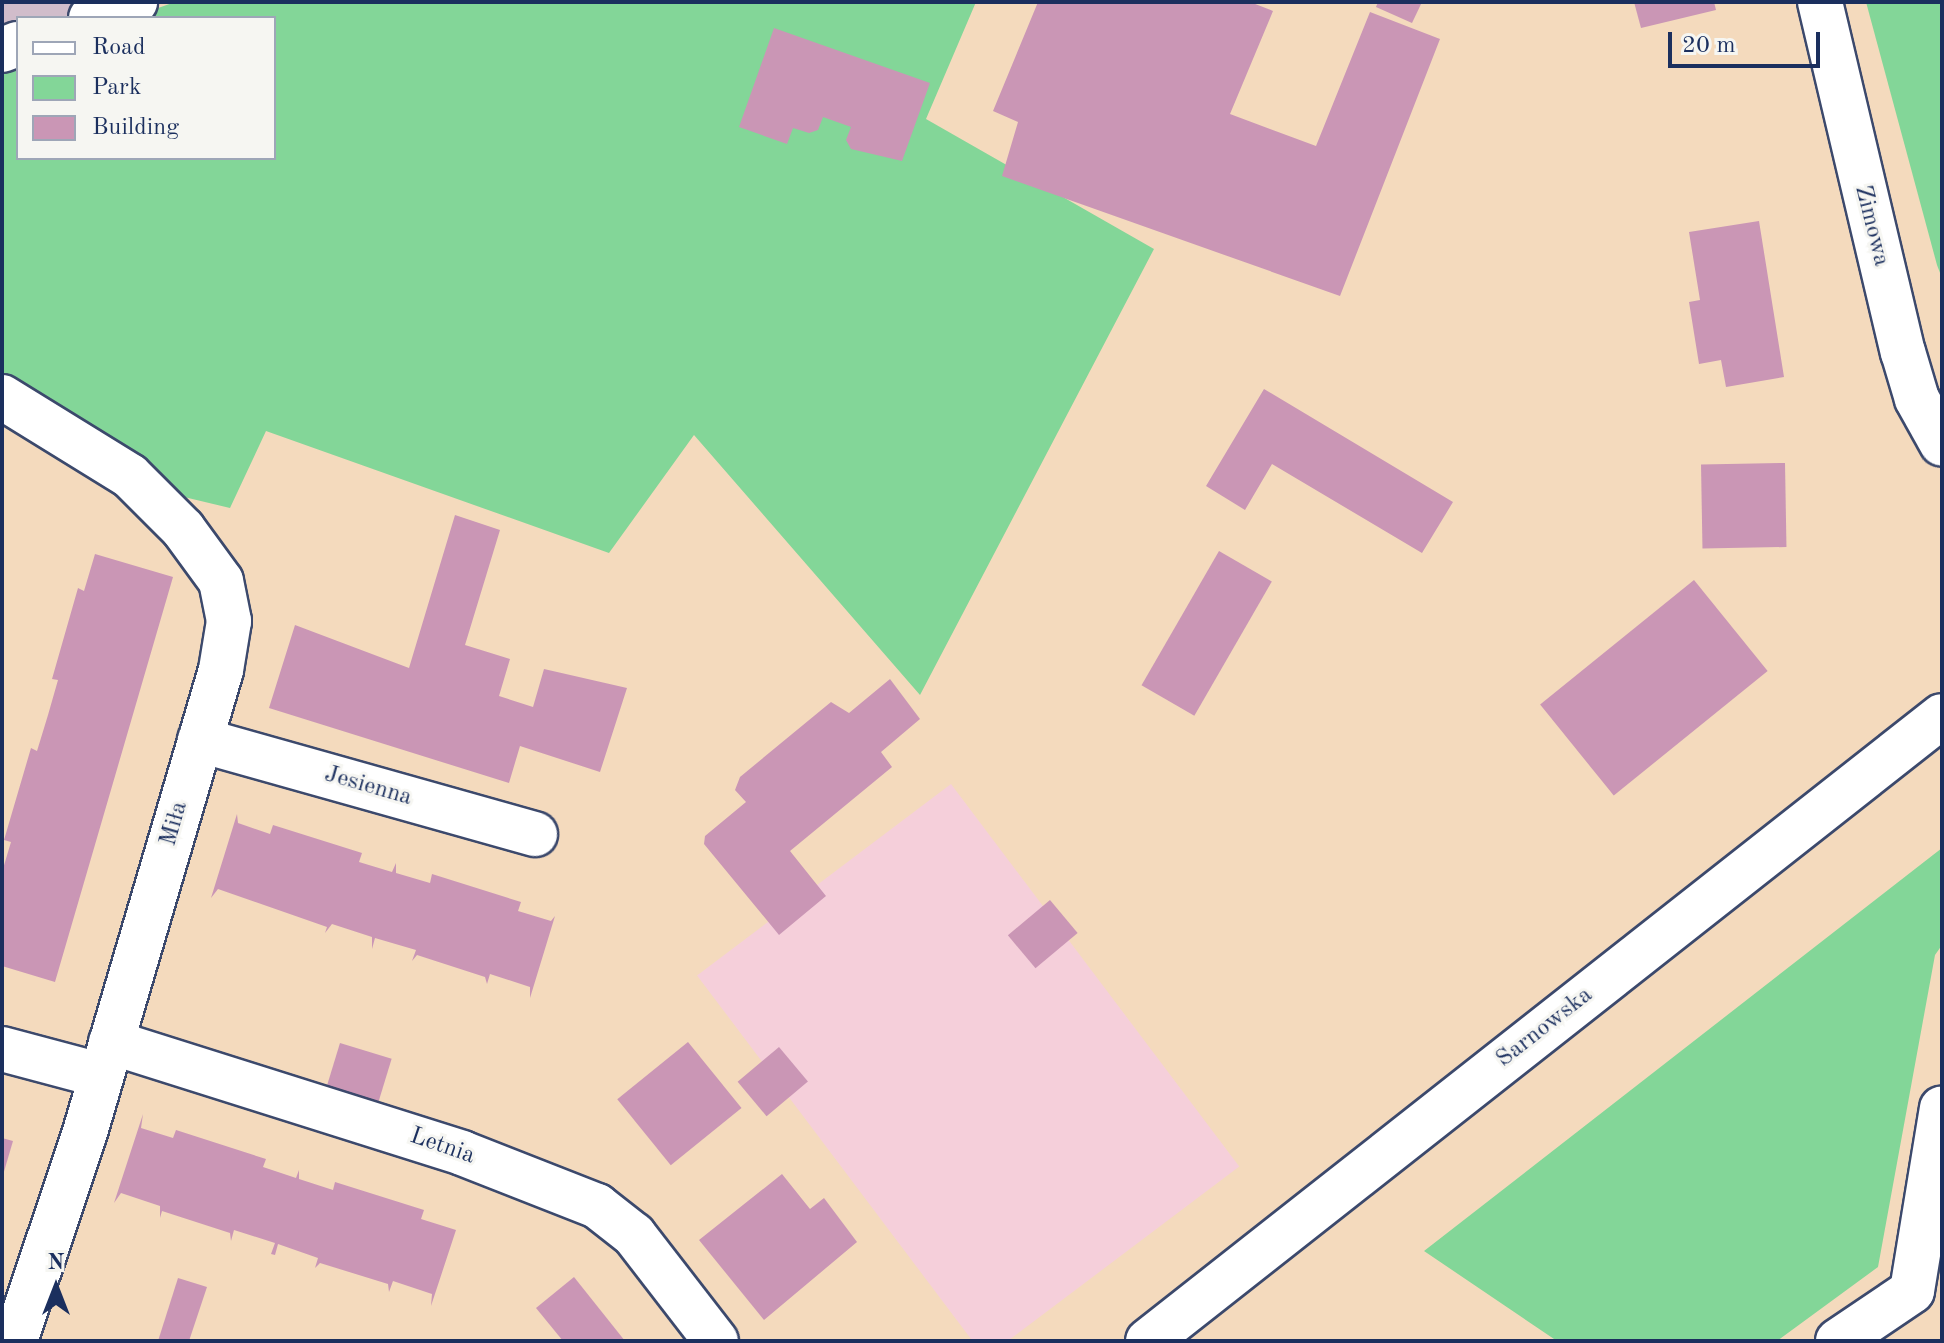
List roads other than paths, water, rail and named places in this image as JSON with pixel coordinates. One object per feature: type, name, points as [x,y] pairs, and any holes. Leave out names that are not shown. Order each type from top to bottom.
[{"type":"street","points":[[96,16],[135,2]]},
{"type":"street","name":"Zimowa","points":[[1820,2],[1903,352],[1917,399],[1942,444]]},
{"type":"street","name":"Miła","points":[[2,397],[130,476],[183,529],[221,581],[229,621],[200,740],[106,1058],[15,1341]]},
{"type":"street","name":"Sarnowska","points":[[1148,1341],[1942,716]]},
{"type":"street","name":"Jesienna","points":[[200,740],[535,834]]},
{"type":"street","name":"Letnia","points":[[2,1049],[106,1058],[462,1153],[597,1206],[634,1235],[716,1341]]},
{"type":"street","points":[[1838,1341],[1912,1291],[1942,1108]]}]
